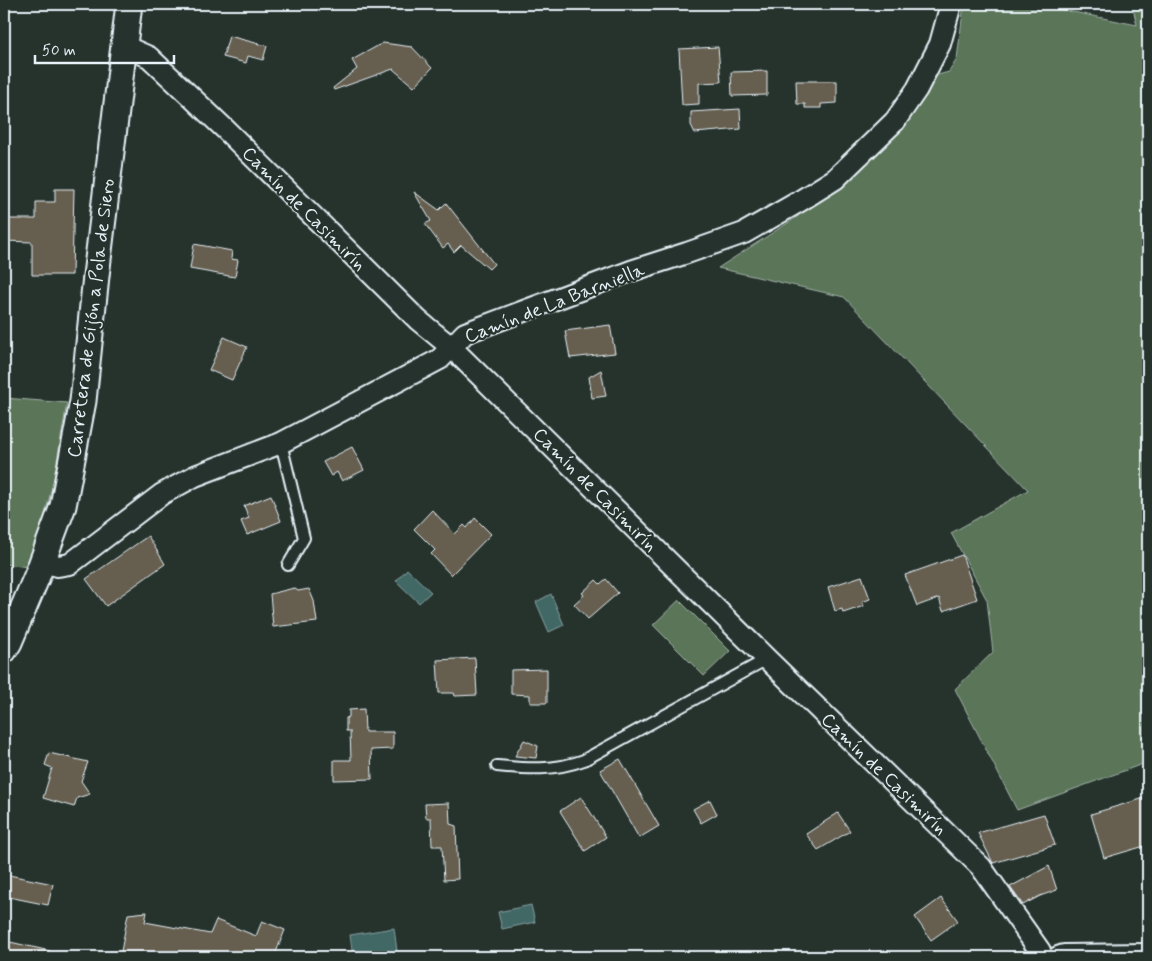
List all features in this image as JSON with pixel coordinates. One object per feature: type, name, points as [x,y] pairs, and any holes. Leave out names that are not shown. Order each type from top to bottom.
[{"type":"street","name":"Carretera de Gijón a Pola de Siero","points":[[4,650],[9,642],[64,506],[83,401],[129,4]]},
{"type":"street","name":"Camín de La Barniella","points":[[42,562],[58,566],[70,564],[162,494],[195,476],[281,443],[440,359],[464,333],[631,271],[744,233],[800,201],[835,179],[895,121],[917,89],[940,44],[951,4]]},
{"type":"street","name":"Camín de Casimirín","points":[[124,46],[149,57],[418,320],[451,347],[981,867],[1040,950],[1042,957]]},
{"type":"street","points":[[1058,957],[1064,955],[1148,954]]},
{"type":"lane","points":[[281,443],[304,538],[288,565]]},
{"type":"lane","points":[[497,766],[533,770],[566,767],[584,760],[767,659]]},
{"type":"green space","points":[[964,4],[1034,4],[1137,25],[1132,4],[1148,4],[1148,762],[1017,810],[955,689],[993,652],[987,600],[951,533],[1028,490],[844,297],[718,268],[797,217],[934,76],[949,72],[957,59]]},
{"type":"green space","points":[[4,398],[67,403],[54,478],[29,567],[4,564]]},
{"type":"green space","points":[[679,600],[730,651],[704,676],[653,625]]},
{"type":"water","points":[[407,569],[431,592],[419,603],[396,581]]},
{"type":"water","points":[[551,594],[564,625],[549,632],[536,602]]},
{"type":"water","points":[[531,905],[535,922],[502,929],[498,912]]},
{"type":"water","points":[[394,928],[397,951],[353,957],[350,935]]},
{"type":"building","points":[[229,36],[267,46],[263,60],[248,56],[246,63],[223,57]]},
{"type":"building","points":[[383,43],[412,47],[432,68],[414,87],[393,69],[334,90],[333,88],[357,69],[352,60]]},
{"type":"building","points":[[718,47],[721,82],[699,83],[699,104],[682,105],[679,49]]},
{"type":"building","points":[[767,71],[767,95],[732,96],[731,72]]},
{"type":"building","points":[[796,81],[837,81],[837,103],[821,104],[821,108],[805,108],[805,104],[797,104]]},
{"type":"building","points":[[740,109],[741,129],[695,133],[691,125],[691,112]]},
{"type":"building","points":[[55,189],[74,189],[72,275],[32,275],[32,242],[4,241],[4,219],[36,219],[36,202],[55,202]]},
{"type":"building","points":[[414,192],[439,210],[446,203],[494,264],[489,269],[461,245],[454,252],[448,244],[443,248],[425,224],[431,221]]},
{"type":"building","points":[[194,244],[232,251],[231,259],[238,260],[235,277],[190,269]]},
{"type":"building","points":[[610,325],[615,353],[570,358],[565,331]]},
{"type":"building","points":[[224,337],[247,347],[232,380],[209,370]]},
{"type":"building","points":[[601,370],[606,396],[592,398],[589,377]]},
{"type":"building","points":[[352,447],[364,470],[342,481],[337,472],[331,476],[323,462]]},
{"type":"building","points":[[271,495],[281,521],[247,535],[241,521],[249,518],[244,506]]},
{"type":"building","points":[[432,510],[455,534],[464,525],[467,528],[475,518],[491,534],[451,575],[431,554],[435,550],[414,529]]},
{"type":"building","points":[[148,536],[165,564],[106,606],[86,579]]},
{"type":"building","points":[[962,555],[977,599],[943,611],[939,598],[917,606],[905,575]]},
{"type":"building","points":[[862,576],[870,599],[862,602],[864,606],[843,613],[842,609],[835,611],[828,587]]},
{"type":"building","points":[[606,579],[618,593],[588,619],[574,604],[584,595],[582,593],[596,580],[600,584]]},
{"type":"building","points":[[294,588],[298,591],[309,589],[314,601],[317,622],[273,627],[270,594]]},
{"type":"building","points":[[475,658],[477,695],[455,696],[454,693],[439,693],[437,660]]},
{"type":"building","points":[[547,669],[547,703],[530,703],[530,695],[511,694],[511,670]]},
{"type":"building","points":[[364,709],[365,732],[393,732],[393,749],[371,750],[372,779],[334,780],[334,760],[351,760],[350,731],[346,731],[346,718],[349,717],[349,710]]},
{"type":"building","points":[[524,740],[538,746],[536,758],[515,756]]},
{"type":"building","points":[[49,753],[88,762],[81,781],[90,794],[77,798],[74,807],[43,798],[52,768],[45,765]]},
{"type":"building","points":[[620,759],[659,826],[639,838],[600,770]]},
{"type":"building","points":[[581,797],[606,837],[585,851],[560,811]]},
{"type":"building","points":[[1148,797],[1148,845],[1104,858],[1091,814]]},
{"type":"building","points":[[710,800],[717,814],[701,823],[693,809]]},
{"type":"building","points":[[449,803],[450,824],[456,826],[458,879],[444,880],[442,846],[432,846],[431,818],[426,818],[425,804]]},
{"type":"building","points":[[838,813],[850,831],[818,850],[806,834]]},
{"type":"building","points":[[1044,814],[1055,845],[993,863],[978,833]]},
{"type":"building","points":[[1049,866],[1057,890],[1023,905],[1010,887]]},
{"type":"building","points":[[4,874],[53,884],[48,905],[4,896]]},
{"type":"building","points":[[941,898],[958,921],[931,940],[915,917]]},
{"type":"building","points":[[147,912],[145,922],[210,934],[216,920],[256,936],[262,921],[285,930],[274,957],[120,957],[128,914]]},
{"type":"building","points":[[10,942],[50,951],[50,957],[6,957]]}]
